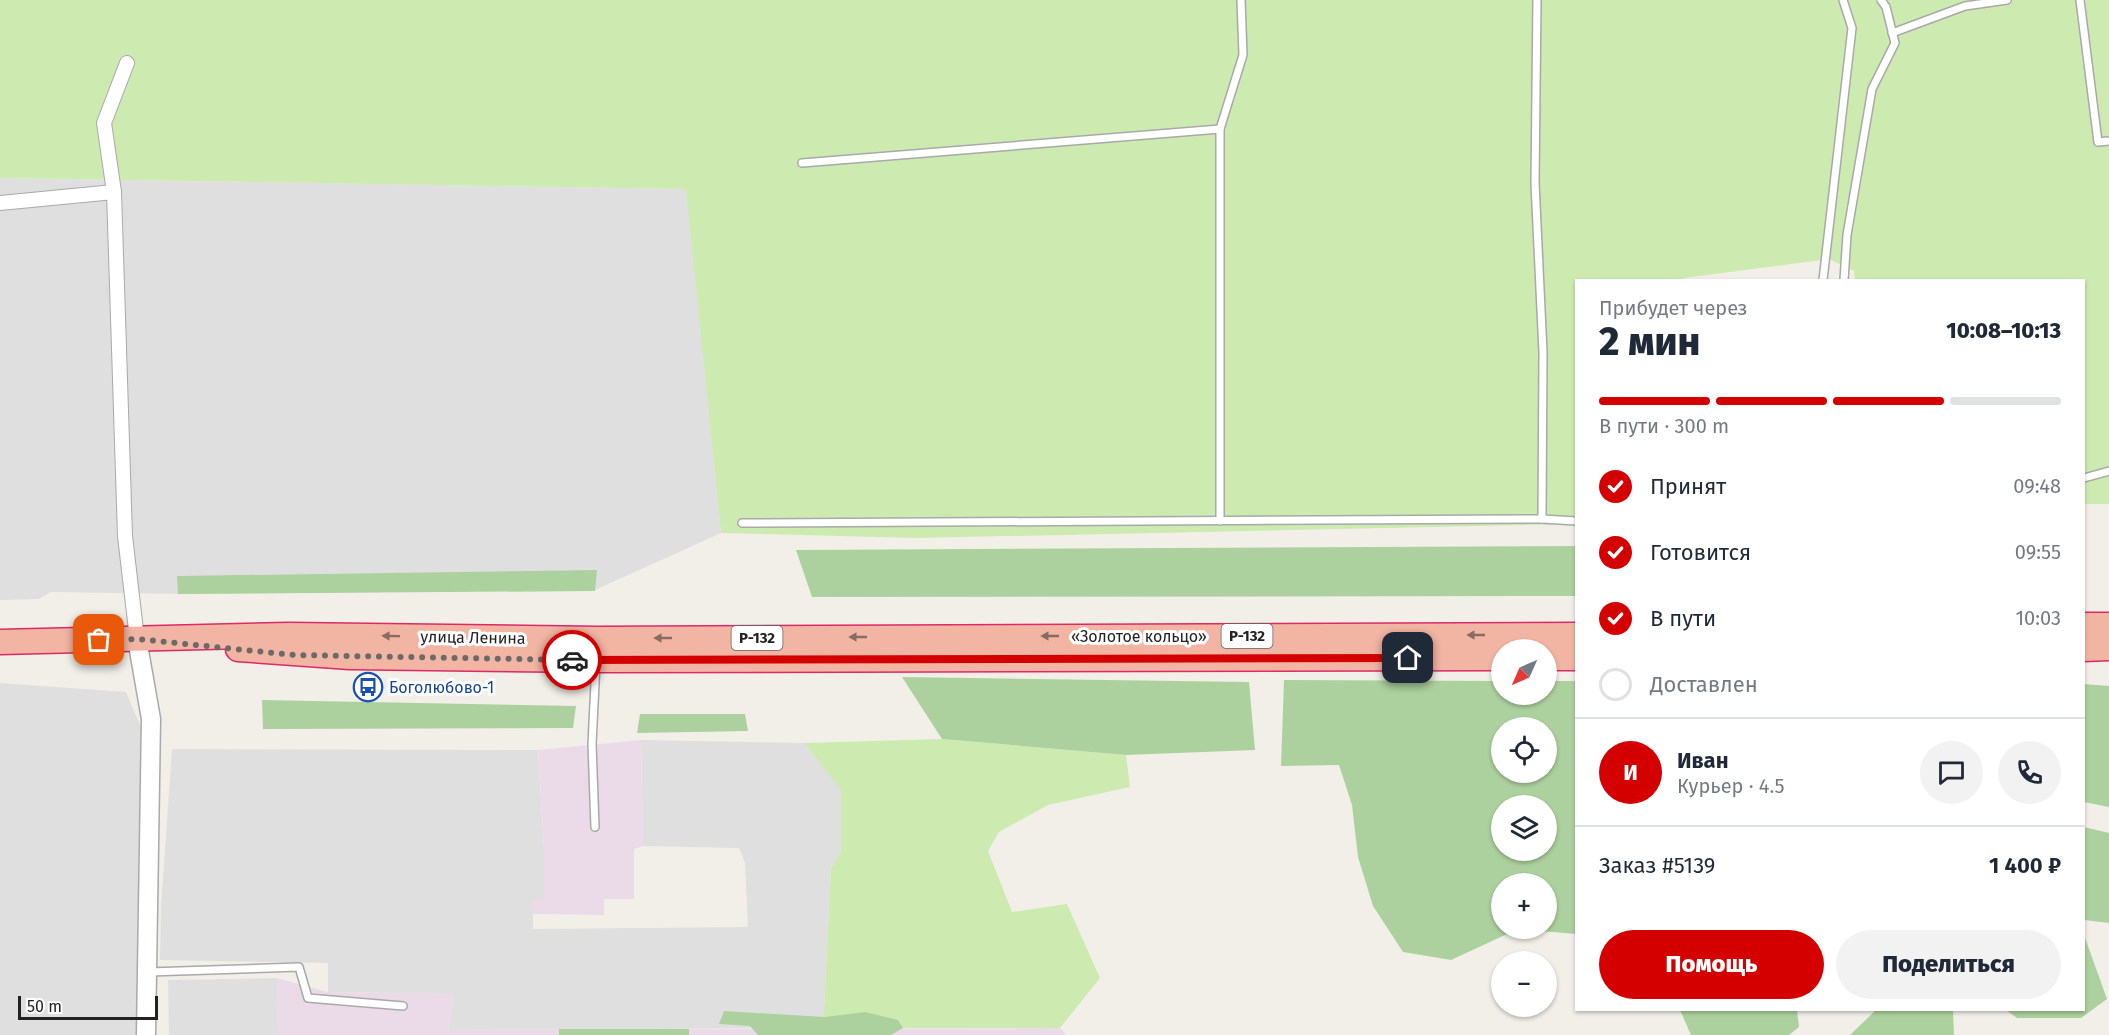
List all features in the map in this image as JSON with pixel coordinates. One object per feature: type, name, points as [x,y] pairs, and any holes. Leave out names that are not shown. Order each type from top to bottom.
[{"type":"highway","points":[[2085,625],[2109,625]]},
{"type":"highway","name":"улица Ленина","points":[[0,642],[288,635],[597,639],[917,648]]},
{"type":"highway","name":"«Золотое кольцо»","points":[[917,648],[1575,635]]},
{"type":"highway","name":"улица Ленина","points":[[137,639],[294,655],[596,660],[917,648]]},
{"type":"highway","name":"«Золотое кольцо»","points":[[917,648],[1491,658]]},
{"type":"highway","points":[[2085,649],[2109,648]]},
{"type":"highway","points":[[1557,658],[1575,658]]},
{"type":"street","points":[[127,63],[104,123],[114,192],[125,536],[137,639],[151,719],[146,1035]]},
{"type":"street","points":[[0,203],[114,192]]},
{"type":"lane","points":[[1220,521],[1220,129],[1243,55],[1241,0]]},
{"type":"lane","points":[[1537,0],[1535,183],[1543,352],[1542,519]]},
{"type":"lane","points":[[1823,279],[1852,28],[1843,0]]},
{"type":"lane","points":[[1844,279],[1847,235],[1872,89],[1895,43],[1886,8],[1881,0]]},
{"type":"lane","points":[[1892,33],[1965,6],[2007,0]]},
{"type":"lane","points":[[2080,0],[2098,142],[2109,141]]},
{"type":"lane","points":[[802,163],[1220,129]]},
{"type":"lane","points":[[2085,478],[2109,471]]},
{"type":"lane","points":[[742,523],[1542,519],[1575,521]]},
{"type":"lane","points":[[595,827],[592,744],[596,660]]},
{"type":"lane","points":[[147,972],[299,967],[308,998],[403,1006]]},
{"type":"shaded area","points":[[0,178],[687,189],[721,533],[595,590],[178,594],[51,592],[39,599],[0,600]]},
{"type":"shaded area","points":[[0,683],[126,692],[145,737],[139,1035],[0,1035]]},
{"type":"shaded area","points":[[641,740],[804,743],[841,789],[841,851],[831,869],[823,1028],[448,1030],[454,994],[328,992],[328,963],[160,960],[161,907],[172,749],[538,750],[544,848],[544,899],[533,899],[533,929],[748,927],[745,863],[739,848],[643,846]]},
{"type":"shaded area","points":[[641,740],[643,846],[634,849],[634,899],[604,899],[604,915],[533,914],[533,899],[544,898],[544,848],[538,750]]},
{"type":"shaded area","points":[[277,978],[278,1035],[169,1035],[168,980]]},
{"type":"shaded area","points":[[277,978],[328,992],[454,994],[448,1030],[1060,1028],[1067,1035],[278,1035]]},
{"type":"green space","points":[[0,0],[2109,0],[2109,504],[2085,504],[2085,279],[1855,279],[1854,271],[1829,259],[1684,279],[1575,279],[1575,524],[917,538],[721,533],[686,189],[0,178]]},
{"type":"green space","points":[[1575,546],[1575,596],[812,597],[796,550]]},
{"type":"green space","points":[[597,570],[595,591],[178,594],[177,576]]},
{"type":"green space","points":[[902,677],[1249,682],[1255,750],[1126,755],[942,739]]},
{"type":"green space","points":[[1284,680],[1491,681],[1491,705],[1557,705],[1557,681],[1575,681],[1575,934],[1557,932],[1557,873],[1491,873],[1491,939],[1496,939],[1451,960],[1403,952],[1373,906],[1358,857],[1352,805],[1339,765],[1281,766]]},
{"type":"green space","points":[[2085,684],[2109,686],[2109,807],[2085,802]]},
{"type":"green space","points":[[262,700],[576,706],[573,728],[263,729]]},
{"type":"green space","points":[[640,714],[745,714],[748,731],[637,733]]},
{"type":"green space","points":[[942,739],[1126,755],[1130,787],[1048,805],[999,832],[988,851],[1012,912],[1067,904],[1100,978],[1060,1028],[823,1028],[831,869],[841,851],[841,790],[804,743]]},
{"type":"green space","points":[[2085,827],[2109,833],[2109,923],[2085,920]]},
{"type":"green space","points":[[2085,938],[2107,999],[2081,1018],[2017,1018],[2007,1011],[2085,1011]]},
{"type":"green space","points":[[724,1011],[825,1017],[865,1012],[898,1020],[903,1028],[891,1035],[758,1035],[750,1026],[719,1024]]},
{"type":"green space","points":[[1680,1011],[1797,1011],[1799,1027],[1789,1035],[1691,1035]]},
{"type":"green space","points":[[1875,1011],[1953,1011],[1954,1035],[1850,1035]]},
{"type":"green space","points":[[559,1029],[689,1029],[689,1035],[559,1035]]},
{"type":"way so far","points":[[99,640],[137,639],[294,655],[572,660]]},
{"type":"place","name":"Боголюбово-1","points":[[368,687]]},
{"type":"route","points":[[572,660],[1408,658]]}]
